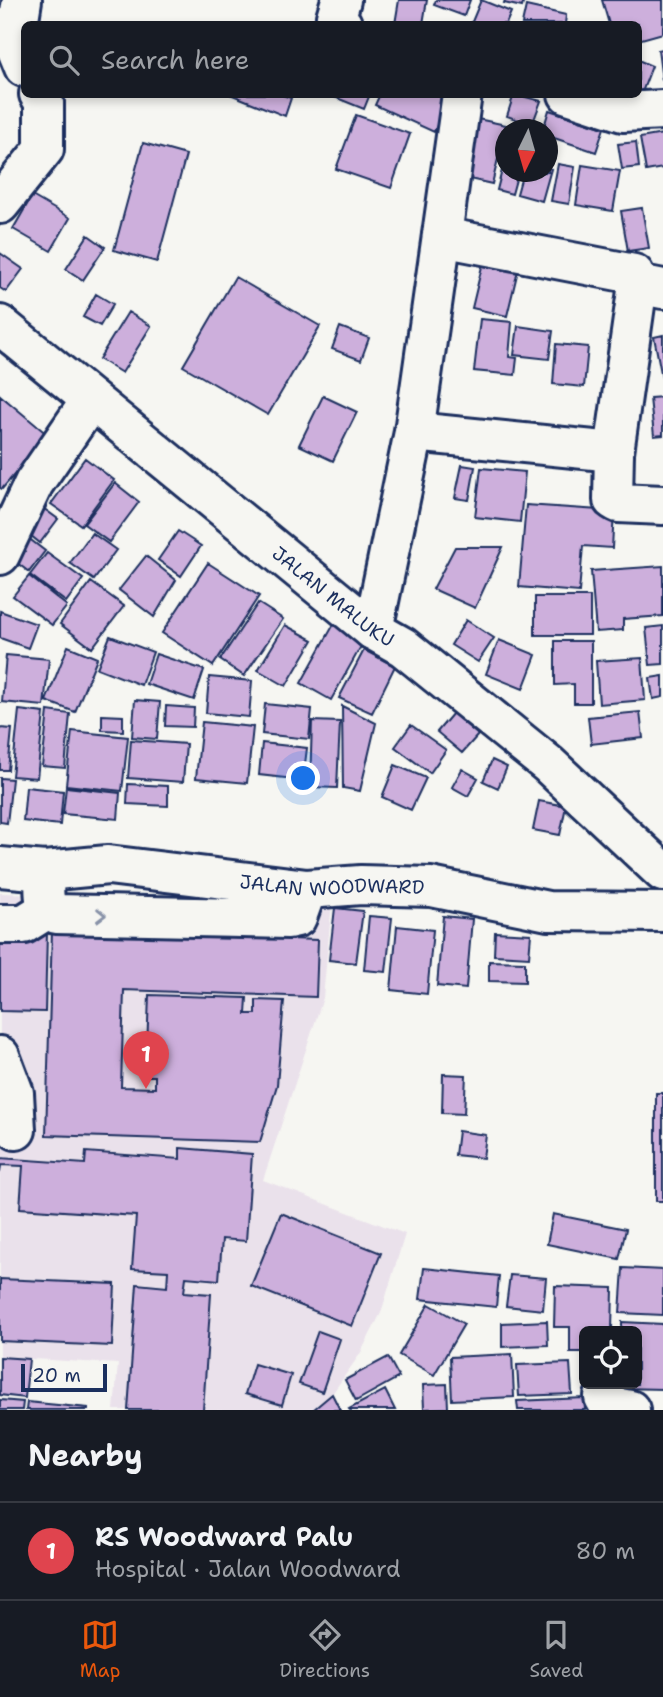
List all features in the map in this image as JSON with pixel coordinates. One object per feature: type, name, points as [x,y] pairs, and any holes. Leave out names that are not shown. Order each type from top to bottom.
[{"type":"street","points":[[13,47],[22,0]]},
{"type":"street","points":[[339,21],[336,17],[341,0]]},
{"type":"street","points":[[0,204],[44,149],[42,98]]},
{"type":"street","points":[[373,630],[415,432],[461,98]]},
{"type":"street","points":[[580,98],[623,112],[663,110]]},
{"type":"street","points":[[442,237],[634,274],[650,286],[614,452],[612,500],[618,503],[663,505]]},
{"type":"street","name":"JALAN MALUKU","points":[[0,325],[373,630],[403,647],[548,764],[663,872]]},
{"type":"street","points":[[0,555],[34,483],[91,400]]},
{"type":"street","points":[[415,432],[614,452]]},
{"type":"street","name":"JALAN WOODWARD","points":[[0,867],[45,871],[108,865],[307,889],[361,884],[431,887],[548,911],[663,912]]},
{"type":"street","points":[[45,871],[44,901],[48,909],[56,914],[288,919],[297,917],[307,889]]},
{"type":"street","points":[[0,924],[24,924],[48,909]]},
{"type":"street","points":[[0,1056],[14,1093],[16,1130]]},
{"type":"shaded area","points":[[0,893],[332,902],[323,998],[263,1180],[405,1234],[381,1313],[360,1354],[332,1394],[313,1410],[114,1410],[118,1364],[0,1357]]},
{"type":"building","points":[[399,0],[427,0],[424,21],[396,21]]},
{"type":"building","points":[[436,0],[470,0],[464,16],[434,5]]},
{"type":"building","points":[[481,0],[511,12],[507,21],[472,21]]},
{"type":"building","points":[[505,0],[524,0],[522,7],[504,3]]},
{"type":"building","points":[[602,0],[663,0],[663,33],[642,39],[642,21],[608,21]]},
{"type":"building","points":[[526,6],[566,15],[565,21],[523,21]]},
{"type":"building","points":[[663,49],[663,80],[662,80],[658,50]]},
{"type":"building","points":[[642,62],[652,66],[642,92]]},
{"type":"building","points":[[240,98],[291,98],[285,116]]},
{"type":"building","points":[[337,98],[368,98],[364,109]]},
{"type":"building","points":[[378,98],[449,98],[434,132],[375,105]]},
{"type":"building","points":[[513,98],[541,101],[534,119],[507,116]]},
{"type":"building","points":[[549,110],[604,128],[596,152],[558,139],[558,119],[546,119]]},
{"type":"building","points":[[356,115],[410,134],[391,188],[336,169]]},
{"type":"building","points":[[473,118],[495,123],[495,171],[492,184],[456,176]]},
{"type":"building","points":[[663,134],[663,168],[646,171],[640,138]]},
{"type":"building","points":[[636,142],[639,167],[622,169],[618,144]]},
{"type":"building","points":[[143,143],[186,155],[157,262],[114,250]]},
{"type":"building","points":[[558,164],[575,167],[569,204],[551,201],[555,182],[558,182]]},
{"type":"building","points":[[582,165],[620,171],[613,211],[576,205]]},
{"type":"building","points":[[499,182],[515,182],[512,194],[497,190]]},
{"type":"building","points":[[520,182],[547,182],[542,201],[517,194]]},
{"type":"building","points":[[32,196],[70,218],[51,251],[13,229]]},
{"type":"building","points":[[642,208],[649,248],[628,251],[621,211]]},
{"type":"building","points":[[88,235],[105,247],[83,280],[66,269]]},
{"type":"building","points":[[0,253],[23,269],[6,292],[0,288]]},
{"type":"building","points":[[484,258],[519,266],[507,316],[472,308]]},
{"type":"building","points":[[235,277],[320,326],[268,415],[183,366]]},
{"type":"building","points":[[96,294],[113,304],[100,326],[83,317]]},
{"type":"building","points":[[128,312],[151,326],[122,373],[99,359]]},
{"type":"building","points":[[480,319],[512,322],[509,357],[517,358],[515,375],[474,371]]},
{"type":"building","points":[[518,326],[553,331],[549,359],[514,355]]},
{"type":"building","points":[[340,327],[369,338],[361,360],[332,349]]},
{"type":"building","points":[[663,335],[663,378],[662,378],[654,337]]},
{"type":"building","points":[[556,344],[588,347],[584,387],[553,384]]},
{"type":"building","points":[[0,395],[48,435],[2,489],[0,488]]},
{"type":"building","points":[[323,396],[357,412],[333,461],[299,445]]},
{"type":"building","points":[[663,397],[663,435],[654,436],[650,398]]},
{"type":"building","points":[[85,458],[114,480],[81,525],[51,504]]},
{"type":"building","points":[[462,465],[475,467],[469,500],[455,498]]},
{"type":"building","points":[[481,468],[525,472],[520,522],[475,517]]},
{"type":"building","points":[[115,483],[139,502],[109,542],[84,524]]},
{"type":"building","points":[[28,497],[58,519],[40,543],[15,523]]},
{"type":"building","points":[[526,505],[614,511],[612,548],[583,546],[579,592],[519,587]]},
{"type":"building","points":[[14,527],[45,551],[29,572],[4,553]]},
{"type":"building","points":[[178,531],[201,546],[181,576],[158,560]]},
{"type":"building","points":[[92,533],[116,550],[94,580],[70,563]]},
{"type":"building","points":[[455,547],[503,547],[475,608],[433,589]]},
{"type":"building","points":[[47,553],[83,579],[66,602],[30,575]]},
{"type":"building","points":[[146,556],[176,580],[154,617],[119,590]]},
{"type":"building","points":[[208,563],[259,596],[213,666],[162,633]]},
{"type":"building","points":[[663,566],[663,616],[623,619],[623,630],[596,632],[591,571]]},
{"type":"building","points":[[29,576],[67,606],[52,625],[13,596]]},
{"type":"building","points":[[91,582],[124,606],[92,648],[60,624]]},
{"type":"building","points":[[535,597],[590,597],[590,635],[535,635]]},
{"type":"building","points":[[258,603],[283,619],[244,676],[220,660]]},
{"type":"building","points":[[0,611],[37,624],[28,648],[0,638]]},
{"type":"building","points":[[466,620],[494,638],[478,662],[451,645]]},
{"type":"building","points":[[334,624],[364,641],[331,700],[301,683]]},
{"type":"building","points":[[285,625],[313,640],[286,686],[258,670]]},
{"type":"building","points":[[663,626],[663,664],[650,665],[646,628]]},
{"type":"building","points":[[110,636],[153,652],[141,685],[97,668]]},
{"type":"building","points":[[499,640],[536,655],[523,689],[486,674]]},
{"type":"building","points":[[555,641],[591,641],[591,703],[574,703],[574,684],[555,685]]},
{"type":"building","points":[[68,646],[97,658],[75,712],[46,701]]},
{"type":"building","points":[[364,650],[395,666],[372,713],[339,698]]},
{"type":"building","points":[[156,654],[204,670],[194,700],[146,684]]},
{"type":"building","points":[[6,655],[49,659],[44,706],[2,702]]},
{"type":"building","points":[[642,658],[645,700],[599,704],[596,661]]},
{"type":"building","points":[[663,676],[663,697],[653,699],[650,678]]},
{"type":"building","points":[[209,677],[252,681],[249,717],[206,713]]},
{"type":"building","points":[[135,700],[160,702],[157,739],[132,737]]},
{"type":"building","points":[[265,704],[312,709],[309,739],[262,734]]},
{"type":"building","points":[[166,706],[194,708],[193,727],[165,726]]},
{"type":"building","points":[[342,706],[376,723],[360,791],[343,788]]},
{"type":"building","points":[[19,710],[44,713],[37,778],[12,776]]},
{"type":"building","points":[[48,711],[70,714],[65,768],[42,766]]},
{"type":"building","points":[[640,712],[643,738],[591,744],[588,717]]},
{"type":"building","points":[[453,713],[478,735],[462,753],[437,732]]},
{"type":"building","points":[[102,715],[123,716],[123,731],[102,730]]},
{"type":"building","points":[[312,721],[340,722],[337,788],[310,787]]},
{"type":"building","points":[[202,722],[253,727],[247,783],[196,778]]},
{"type":"building","points":[[411,725],[446,750],[430,773],[395,747]]},
{"type":"building","points":[[0,728],[12,729],[8,770],[0,770]]},
{"type":"building","points":[[72,731],[128,737],[122,791],[66,785]]},
{"type":"building","points":[[131,740],[186,744],[183,782],[128,778]]},
{"type":"building","points":[[262,743],[307,748],[303,780],[259,775]]},
{"type":"building","points":[[492,760],[507,767],[498,788],[483,781]]},
{"type":"building","points":[[395,765],[426,778],[411,810],[382,797]]},
{"type":"building","points":[[462,769],[478,778],[468,796],[452,787]]},
{"type":"building","points":[[0,778],[12,779],[7,823],[0,822]]},
{"type":"building","points":[[128,784],[168,786],[168,806],[127,804]]},
{"type":"building","points":[[26,787],[63,791],[60,825],[23,821]]},
{"type":"building","points":[[66,787],[120,793],[118,819],[63,814]]},
{"type":"building","points":[[539,801],[566,806],[560,835],[533,830]]},
{"type":"building","points":[[335,908],[363,911],[356,963],[329,960]]},
{"type":"building","points":[[369,916],[392,918],[386,972],[364,970]]},
{"type":"building","points":[[443,916],[472,919],[466,989],[437,986]]},
{"type":"building","points":[[397,926],[433,930],[427,994],[391,990]]},
{"type":"building","points":[[0,930],[47,931],[45,1012],[0,1011]]},
{"type":"building","points":[[52,931],[318,940],[316,997],[124,990],[121,1087],[155,1088],[155,1076],[146,1076],[149,995],[247,998],[246,1014],[256,1014],[256,1000],[284,1001],[277,1085],[260,1142],[46,1135]]},
{"type":"building","points":[[495,932],[531,934],[529,957],[494,955]]},
{"type":"building","points":[[489,961],[525,962],[525,982],[489,981]]},
{"type":"building","points":[[443,1074],[466,1075],[464,1114],[442,1113]]},
{"type":"building","points":[[656,1093],[663,1093],[663,1201],[656,1201]]},
{"type":"building","points":[[458,1131],[486,1135],[483,1158],[455,1155]]},
{"type":"building","points":[[180,1148],[252,1154],[246,1241],[222,1239],[219,1280],[186,1277],[184,1292],[211,1294],[203,1410],[128,1410],[137,1284],[167,1287],[168,1271],[132,1269],[136,1216],[20,1208],[23,1166],[1,1165],[0,1173],[0,1158],[85,1164],[86,1152],[180,1159]]},
{"type":"building","points":[[281,1213],[381,1253],[352,1326],[251,1286]]},
{"type":"building","points":[[553,1214],[626,1229],[619,1259],[547,1244]]},
{"type":"building","points":[[424,1268],[499,1276],[496,1307],[420,1299]]},
{"type":"building","points":[[623,1268],[663,1270],[663,1315],[620,1313]]},
{"type":"building","points":[[510,1275],[546,1278],[543,1310],[506,1306]]},
{"type":"building","points":[[0,1279],[115,1284],[112,1346],[0,1341]]},
{"type":"building","points":[[555,1286],[613,1288],[612,1326],[579,1326],[579,1352],[570,1352],[570,1327],[554,1327]]},
{"type":"building","points":[[429,1304],[464,1324],[434,1375],[399,1355]]},
{"type":"building","points":[[547,1321],[548,1345],[502,1347],[502,1323]]},
{"type":"building","points":[[622,1322],[663,1324],[663,1389],[642,1389],[642,1326],[622,1326]]},
{"type":"building","points":[[318,1331],[340,1339],[322,1392],[299,1384]]},
{"type":"building","points":[[512,1354],[514,1397],[452,1400],[450,1357]]},
{"type":"building","points":[[0,1357],[29,1359],[25,1398],[0,1395]]},
{"type":"building","points":[[388,1357],[399,1377],[356,1401],[345,1380]]},
{"type":"building","points":[[570,1363],[572,1394],[519,1396],[517,1365]]},
{"type":"building","points":[[254,1364],[291,1375],[282,1405],[245,1394]]},
{"type":"building","points":[[447,1384],[448,1408],[424,1409],[423,1385]]},
{"type":"building","points":[[385,1390],[395,1410],[349,1409]]},
{"type":"building","points":[[332,1394],[340,1410],[313,1410]]},
{"type":"building","points":[[584,1398],[585,1410],[518,1410],[517,1401]]},
{"type":"building","points":[[0,1400],[23,1402],[22,1410],[0,1410]]},
{"type":"building","points":[[27,1402],[88,1408],[88,1410],[26,1410]]},
{"type":"place","name":"RS Woodward Palu","points":[[146,1089]]}]
